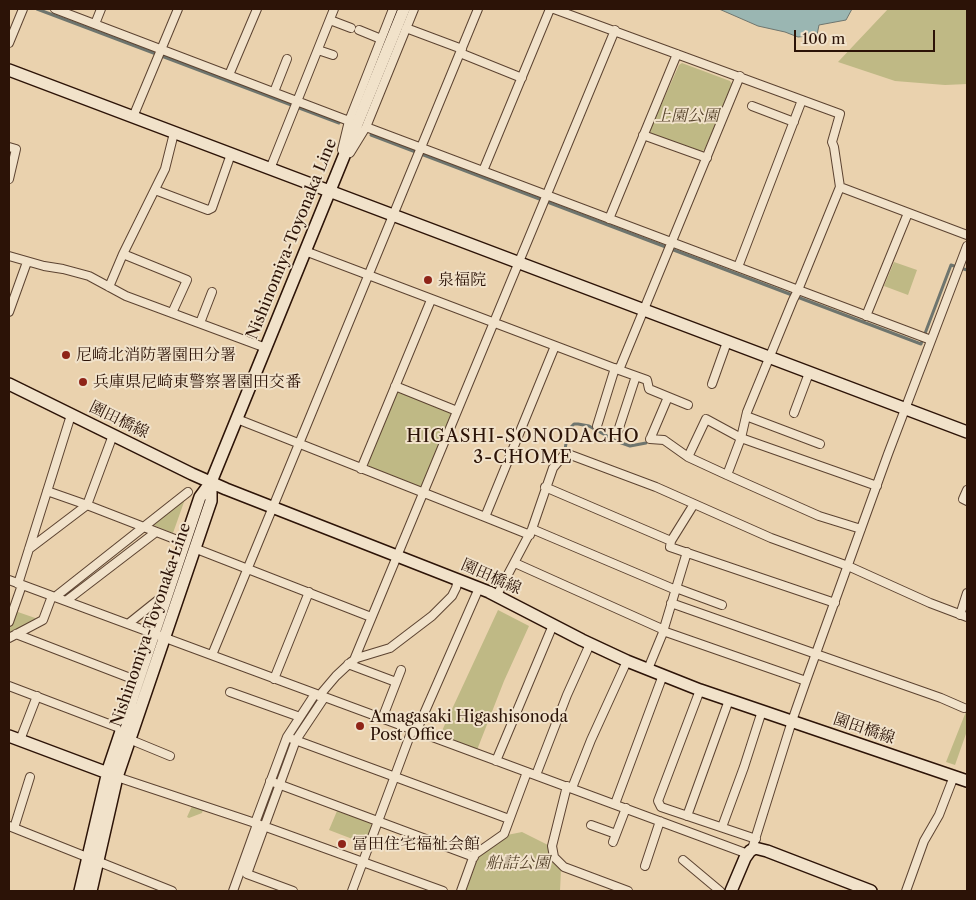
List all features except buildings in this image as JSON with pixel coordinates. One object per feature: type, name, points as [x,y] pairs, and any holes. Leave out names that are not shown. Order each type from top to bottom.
[{"type":"street","points":[[9,43],[23,9]]},
{"type":"street","points":[[55,9],[95,24],[160,53],[229,75],[274,92],[296,104],[348,121]]},
{"type":"street","points":[[95,24],[101,9]]},
{"type":"street","points":[[133,117],[178,9]]},
{"type":"street","points":[[229,75],[256,9]]},
{"type":"street","points":[[270,169],[334,9]]},
{"type":"street","points":[[336,174],[348,121],[393,9]]},
{"type":"street","name":"Nishinomiya-Toyonaka Line","points":[[80,891],[92,860],[122,729],[138,681],[158,636],[165,601],[189,545],[211,501],[211,482],[336,174],[402,24],[404,9]]},
{"type":"street","points":[[336,174],[366,127],[402,24],[414,9]]},
{"type":"street","points":[[212,655],[478,9]]},
{"type":"street","points":[[483,171],[550,9]]},
{"type":"street","points":[[554,9],[840,114],[832,142],[840,187],[746,416],[741,438],[728,475]]},
{"type":"street","points":[[330,20],[381,39]]},
{"type":"street","points":[[402,24],[522,78]]},
{"type":"street","points":[[244,873],[256,823],[287,737],[300,718],[351,662],[392,564],[398,557],[423,492],[615,30]]},
{"type":"street","points":[[318,50],[333,56]]},
{"type":"street","points":[[610,219],[677,54]]},
{"type":"street","points":[[274,92],[287,58]]},
{"type":"street","points":[[9,70],[967,432]]},
{"type":"street","points":[[597,426],[617,369],[671,246],[740,76]]},
{"type":"street","points":[[738,267],[802,100]]},
{"type":"street","points":[[752,106],[794,122]]},
{"type":"street","points":[[366,127],[419,151],[483,171],[545,199],[610,219],[671,246],[738,267],[796,295],[866,316],[926,339]]},
{"type":"street","points":[[109,287],[123,254],[165,169],[174,133]]},
{"type":"street","points":[[644,135],[707,158]]},
{"type":"street","points":[[9,147],[16,150],[9,179]]},
{"type":"street","points":[[155,190],[208,210],[212,208],[231,154]]},
{"type":"street","points":[[840,187],[967,236]]},
{"type":"street","points":[[866,316],[908,213]]},
{"type":"street","points":[[732,891],[752,847],[792,721],[877,486],[926,339],[959,268],[967,246]]},
{"type":"street","points":[[305,251],[430,300],[647,380],[649,390],[688,405]]},
{"type":"street","points":[[123,254],[187,280],[172,313]]},
{"type":"street","points":[[9,256],[89,276],[126,296],[266,348]]},
{"type":"street","points":[[9,312],[28,262]]},
{"type":"street","points":[[200,323],[212,292]]},
{"type":"street","points":[[361,469],[430,300]]},
{"type":"street","points":[[712,384],[727,342]]},
{"type":"street","points":[[485,517],[556,346]]},
{"type":"street","points":[[794,413],[809,373]]},
{"type":"street","points":[[618,431],[636,376]]},
{"type":"street","name":"園田橋線","points":[[9,384],[211,482],[497,595],[590,644],[648,670],[700,690],[967,781]]},
{"type":"street","points":[[395,386],[457,411]]},
{"type":"street","points":[[668,397],[651,438],[664,440],[688,457],[819,516],[861,529]]},
{"type":"street","points":[[9,622],[71,415]]},
{"type":"street","points":[[746,416],[820,444]]},
{"type":"street","points":[[237,419],[485,517],[531,532],[722,605]]},
{"type":"street","points":[[688,457],[706,419],[741,438],[877,486]]},
{"type":"street","points":[[30,549],[87,505],[113,436]]},
{"type":"street","points":[[497,595],[531,532],[553,468],[563,456],[568,454],[656,487],[771,538],[848,566],[964,616],[967,593]]},
{"type":"street","points":[[545,487],[671,541]]},
{"type":"street","points":[[967,490],[963,499],[967,501]]},
{"type":"street","points":[[47,491],[371,617]]},
{"type":"street","points":[[12,636],[43,620],[53,596],[188,492]]},
{"type":"street","points":[[694,504],[671,541],[670,546],[835,603]]},
{"type":"street","points":[[66,601],[156,532]]},
{"type":"street","name":"Nishinomiya-Toyonaka Line","points":[[112,775],[189,545]]},
{"type":"street","points":[[648,670],[687,552]]},
{"type":"street","points":[[103,559],[110,568]]},
{"type":"street","points":[[515,563],[662,630],[806,682]]},
{"type":"street","points":[[9,580],[382,720],[660,821],[762,849],[867,890]]},
{"type":"street","points":[[351,662],[381,652],[399,642],[432,616],[447,601],[456,588],[458,580]]},
{"type":"street","points":[[352,891],[394,777],[479,588]]},
{"type":"street","points":[[274,679],[309,592]]},
{"type":"street","points":[[128,624],[158,600],[165,601]]},
{"type":"street","points":[[671,603],[941,698],[964,708]]},
{"type":"street","points":[[496,761],[552,625]]},
{"type":"street","points":[[12,636],[138,681]]},
{"type":"street","points":[[536,775],[566,695],[590,644]]},
{"type":"street","points":[[627,661],[570,787],[552,846],[554,857],[564,867],[628,891]]},
{"type":"street","points":[[351,662],[396,682]]},
{"type":"street","points":[[382,720],[401,670]]},
{"type":"street","points":[[615,804],[663,675]]},
{"type":"street","points":[[9,686],[122,729]]},
{"type":"street","points":[[700,690],[658,801],[661,807],[722,827],[752,847]]},
{"type":"street","points":[[230,692],[300,718]]},
{"type":"street","points":[[20,740],[37,696]]},
{"type":"street","points":[[233,891],[244,873],[264,826],[296,740],[319,696]]},
{"type":"street","points":[[687,816],[729,700]]},
{"type":"street","points":[[722,827],[762,711]]},
{"type":"street","points":[[9,736],[112,775],[256,823],[443,891]]},
{"type":"street","points":[[287,737],[509,819]]},
{"type":"street","points":[[136,742],[170,756]]},
{"type":"street","points":[[461,891],[474,855],[504,834],[526,772]]},
{"type":"street","points":[[30,776],[11,827],[172,891]]},
{"type":"street","points":[[906,891],[924,841],[939,815],[954,776]]},
{"type":"street","points":[[270,781],[474,857]]},
{"type":"street","points":[[613,842],[626,808]]},
{"type":"street","points":[[645,866],[660,821]]},
{"type":"street","points":[[591,825],[616,834]]},
{"type":"street","name":"Nishinomiya-Toyonaka Line","points":[[91,891],[92,860]]},
{"type":"street","points":[[683,860],[720,891]]},
{"type":"street","points":[[244,873],[293,891]]},
{"type":"green space","points":[[888,9],[967,9],[967,84],[945,85],[895,81],[838,62]]},
{"type":"green space","name":"上園公園","points":[[682,63],[730,81],[732,84],[705,149],[701,152],[651,134],[650,130],[679,65]]},
{"type":"green space","points":[[894,262],[917,270],[908,295],[884,286]]},
{"type":"green space","points":[[398,391],[451,412],[452,415],[422,486],[369,467],[368,463]]},
{"type":"green space","points":[[181,502],[184,502],[173,533],[153,525]]},
{"type":"green space","points":[[498,610],[529,626],[504,681],[477,750],[440,735]]},
{"type":"green space","points":[[15,611],[38,619],[9,635],[9,631]]},
{"type":"green space","points":[[967,709],[967,731],[955,765],[946,762]]},
{"type":"green space","points":[[192,806],[203,810],[202,813],[189,818],[187,817]]},
{"type":"green space","points":[[337,811],[371,823],[372,828],[362,851],[352,848],[355,840],[329,830]]},
{"type":"green space","name":"船詰公園","points":[[522,832],[548,845],[551,859],[561,869],[560,891],[466,891],[478,857],[507,835]]},
{"type":"water","points":[[719,9],[852,9],[846,20],[819,25],[817,35],[798,37],[758,26]]},
{"type":"waterway","points":[[37,9],[339,123]]},
{"type":"waterway","points":[[371,135],[921,344],[951,265],[967,270]]},
{"type":"waterway","points":[[565,450],[568,430],[574,424],[589,426],[616,441],[630,446],[646,443]]},
{"type":"place","name":"泉福院","points":[[428,280]]},
{"type":"place","name":"尼崎北消防署園田分署","points":[[66,355]]},
{"type":"place","name":"兵庫県尼崎東警察署園田交番","points":[[83,382]]},
{"type":"place","name":"Amagasaki Higashisonoda Post Office","points":[[360,726]]},
{"type":"place","name":"冨田住宅福祉会館","points":[[342,844]]},
{"type":"district","name":"HIGASHI-SONODACHO 3-CHOME","points":[[523,447]]}]
